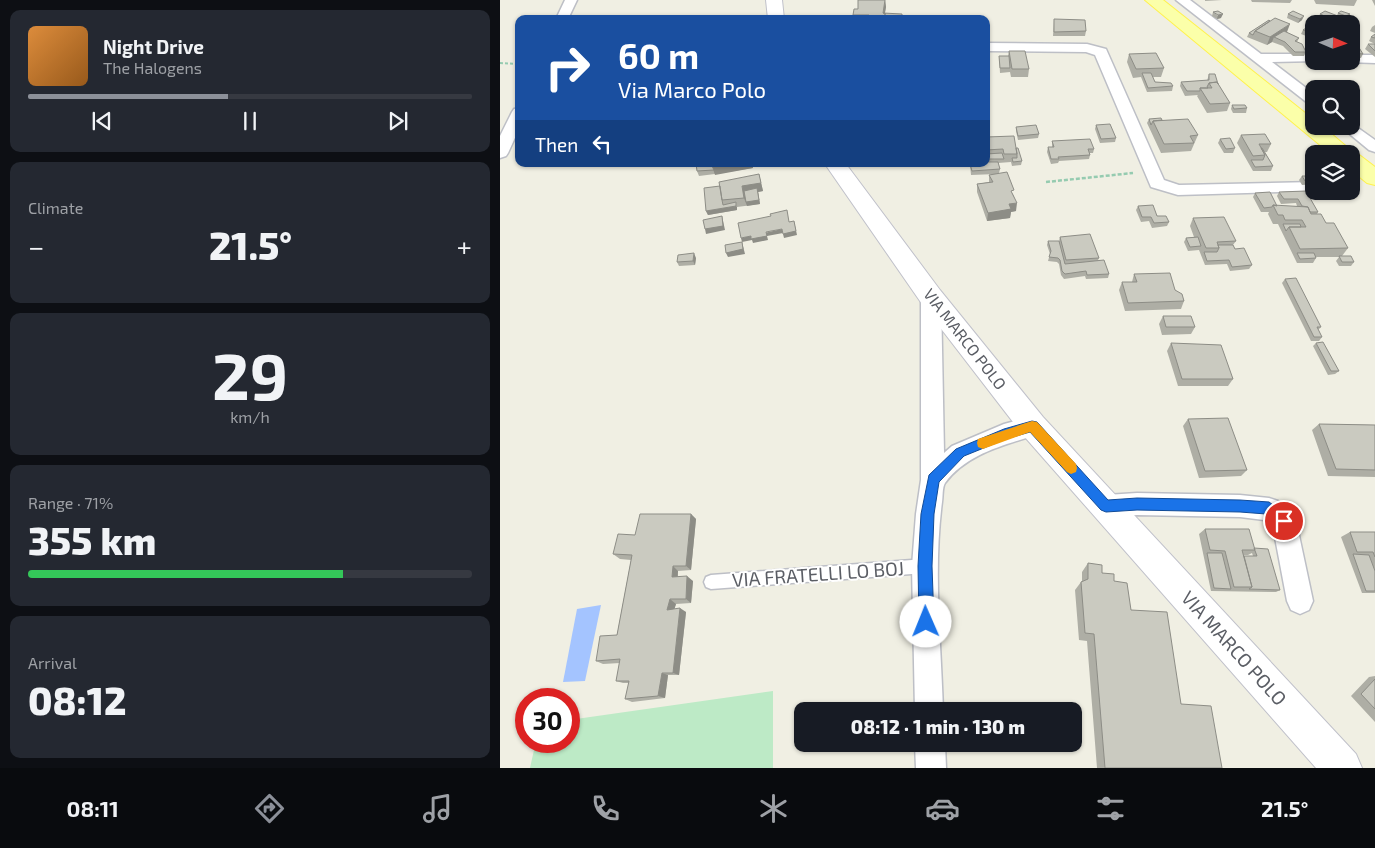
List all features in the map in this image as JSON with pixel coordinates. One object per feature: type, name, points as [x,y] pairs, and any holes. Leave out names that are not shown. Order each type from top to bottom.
[{"type":"main road","points":[[1153,0],[1333,145]]},
{"type":"main road","points":[[1360,166],[1375,178]]},
{"type":"street","points":[[564,15],[571,0]]},
{"type":"street","points":[[774,0],[776,15]]},
{"type":"street","points":[[1182,0],[1305,94]]},
{"type":"street","points":[[990,48],[1087,48],[1101,52],[1157,183],[1178,190],[1305,187]]},
{"type":"street","points":[[1258,58],[1305,58]]},
{"type":"street","points":[[1360,59],[1375,59]]},
{"type":"street","points":[[500,152],[515,120]]},
{"type":"street","points":[[1360,135],[1375,147]]},
{"type":"street","name":"VIA MARCO POLO","points":[[837,167],[931,297],[1032,426],[1342,768]]},
{"type":"street","name":"VIA FRATELLI LO BOJ","points":[[929,702],[925,566],[928,514],[933,480],[931,297]]},
{"type":"street","points":[[933,480],[960,453],[1004,434],[1032,426]]},
{"type":"street","points":[[1106,506],[1156,504],[1269,508],[1284,521],[1300,601]]},
{"type":"street","points":[[930,752],[930,768]]},
{"type":"lane","name":"VIA FRATELLI LO BOJ","points":[[711,582],[925,566]]},
{"type":"path","points":[[500,63],[515,64]]},
{"type":"path","points":[[1046,182],[1153,171]]},
{"type":"green space","points":[[773,691],[773,768],[530,768],[533,753],[580,753],[580,718]]},
{"type":"water","points":[[601,605],[585,681],[563,682],[577,609]]},
{"type":"building","points":[[858,0],[885,0],[883,13],[885,15],[853,15],[854,9],[858,9]]},
{"type":"building","points":[[1218,11],[1223,14],[1218,15],[1213,12]]},
{"type":"building","points":[[1293,11],[1304,16],[1300,19],[1288,14]]},
{"type":"building","points":[[1325,11],[1335,15],[1322,15],[1320,14]]},
{"type":"building","points":[[1341,11],[1350,14],[1343,15],[1338,13]]},
{"type":"building","points":[[885,13],[902,14],[902,15],[885,15]]},
{"type":"building","points":[[1275,18],[1290,24],[1270,37],[1255,31]]},
{"type":"building","points":[[1054,19],[1085,20],[1086,31],[1054,32]]},
{"type":"building","points":[[1269,20],[1255,31],[1253,35],[1249,33]]},
{"type":"building","points":[[1284,31],[1299,38],[1295,41],[1302,44],[1305,52],[1295,52],[1285,42],[1274,37]]},
{"type":"building","points":[[1368,44],[1375,44],[1375,51]]},
{"type":"building","points":[[1009,51],[1025,51],[1029,69],[1012,69]]},
{"type":"building","points":[[1156,53],[1164,68],[1136,69],[1129,54]]},
{"type":"building","points":[[999,56],[1009,56],[1010,68],[1000,68]]},
{"type":"building","points":[[1142,73],[1151,73],[1155,82],[1171,83],[1173,86],[1148,88]]},
{"type":"building","points":[[1209,74],[1215,74],[1218,84],[1217,82],[1209,83],[1208,88],[1200,88],[1200,91],[1187,91],[1181,82],[1209,80]]},
{"type":"building","points":[[1217,82],[1230,103],[1210,104],[1200,88],[1212,88],[1209,83]]},
{"type":"building","points":[[1232,105],[1245,105],[1247,108],[1234,109]]},
{"type":"building","points":[[1161,118],[1162,120],[1153,121],[1151,125],[1149,119]]},
{"type":"building","points":[[1188,119],[1198,135],[1190,136],[1194,143],[1164,144],[1153,121]]},
{"type":"building","points":[[1110,124],[1116,138],[1101,139],[1096,125]]},
{"type":"building","points":[[1036,125],[1039,134],[1018,136],[1016,127]]},
{"type":"building","points":[[1265,134],[1271,144],[1259,144],[1265,155],[1253,156],[1241,135]]},
{"type":"building","points":[[1014,136],[1017,154],[1004,154],[1003,149],[990,150],[990,137]]},
{"type":"building","points":[[1230,138],[1235,148],[1226,149],[1220,139]]},
{"type":"building","points":[[1090,139],[1094,149],[1088,149],[1090,155],[1051,159],[1048,147],[1054,147],[1052,141]]},
{"type":"building","points":[[1016,148],[1018,148],[1022,161],[1013,162],[1012,158],[1017,158]]},
{"type":"building","points":[[1261,148],[1273,166],[1255,167],[1251,160],[1263,160],[1265,155]]},
{"type":"building","points":[[1002,153],[1004,159],[990,159],[990,154]]},
{"type":"building","points":[[990,162],[998,162],[1000,169],[972,171],[971,167],[990,167]]},
{"type":"building","points":[[696,167],[712,167],[714,170],[697,171]]},
{"type":"building","points":[[1007,172],[1014,190],[1011,191],[1017,203],[1009,204],[1011,209],[988,213],[977,184],[993,182],[989,175]]},
{"type":"building","points":[[759,174],[761,183],[742,186],[744,198],[722,200],[719,182]]},
{"type":"building","points":[[720,186],[723,205],[736,202],[736,206],[706,211],[704,188]]},
{"type":"building","points":[[757,188],[759,200],[746,202],[744,191]]},
{"type":"building","points":[[1305,191],[1305,200],[1311,200],[1318,212],[1310,212],[1308,207],[1302,206],[1298,199],[1284,199],[1279,192]]},
{"type":"building","points":[[1270,192],[1277,206],[1273,205],[1272,207],[1264,208],[1255,193]]},
{"type":"building","points":[[1153,205],[1157,216],[1166,216],[1169,222],[1154,223],[1151,217],[1142,217],[1138,206]]},
{"type":"building","points":[[1273,205],[1308,207],[1311,214],[1321,214],[1326,223],[1334,223],[1348,248],[1300,249],[1289,227],[1306,227],[1302,220],[1285,220],[1283,215],[1278,215]]},
{"type":"building","points":[[787,210],[789,222],[794,221],[796,231],[783,234],[782,229],[766,232],[767,236],[751,239],[751,236],[741,238],[738,223],[771,216],[770,214]]},
{"type":"building","points":[[722,216],[723,226],[705,229],[703,220]]},
{"type":"building","points":[[1224,217],[1236,241],[1217,242],[1219,248],[1206,248],[1193,218]]},
{"type":"building","points":[[1283,224],[1300,224],[1301,227],[1289,227],[1286,231]]},
{"type":"building","points":[[1090,234],[1099,258],[1066,260],[1060,237]]},
{"type":"building","points":[[1198,237],[1201,246],[1190,247],[1186,238]]},
{"type":"building","points":[[1048,241],[1059,241],[1065,264],[1104,260],[1109,274],[1087,275],[1086,271],[1065,274],[1062,271],[1060,260],[1049,257],[1051,251]]},
{"type":"building","points":[[742,242],[743,249],[726,253],[725,245]]},
{"type":"building","points":[[1218,245],[1233,245],[1235,249],[1244,248],[1252,265],[1232,267],[1229,260],[1207,261],[1204,252],[1217,252]]},
{"type":"building","points":[[694,253],[693,261],[677,262],[678,255]]},
{"type":"building","points":[[1297,253],[1314,253],[1316,258],[1300,259]]},
{"type":"building","points":[[1339,256],[1351,256],[1354,262],[1342,262]]},
{"type":"building","points":[[1170,273],[1175,290],[1182,294],[1184,301],[1128,303],[1122,282],[1137,282],[1134,274]]},
{"type":"building","points":[[1296,278],[1321,327],[1317,327],[1322,337],[1314,337],[1285,279]]},
{"type":"building","points":[[1163,316],[1191,316],[1195,327],[1166,327]]},
{"type":"building","points":[[1323,342],[1339,371],[1331,371],[1316,343]]},
{"type":"building","points":[[1171,343],[1221,345],[1233,379],[1182,379]]},
{"type":"building","points":[[1228,418],[1247,470],[1205,471],[1188,419]]},
{"type":"building","points":[[1319,424],[1375,425],[1375,470],[1336,469]]},
{"type":"building","points":[[640,514],[691,514],[686,566],[673,566],[672,577],[687,576],[686,599],[670,599],[667,610],[680,608],[673,673],[662,673],[658,696],[625,699],[629,681],[616,681],[620,659],[596,661],[600,636],[617,635],[632,555],[613,554],[618,534],[635,535]]},
{"type":"building","points":[[1205,529],[1249,529],[1255,550],[1242,550],[1252,587],[1234,587],[1225,551],[1210,550]]},
{"type":"building","points":[[1350,532],[1375,532],[1375,557],[1373,552],[1357,552]]},
{"type":"building","points":[[1254,548],[1268,549],[1280,590],[1249,589],[1252,587],[1244,556],[1257,556]]},
{"type":"building","points":[[1207,553],[1222,553],[1231,589],[1214,588]]},
{"type":"building","points":[[1353,554],[1369,555],[1375,571],[1375,591],[1366,591]]},
{"type":"building","points":[[1088,563],[1102,565],[1102,573],[1114,574],[1114,581],[1127,583],[1131,610],[1167,612],[1181,704],[1211,706],[1222,768],[1105,768],[1094,634],[1085,633],[1081,582],[1088,579]]},
{"type":"building","points":[[1375,679],[1375,709],[1361,694]]},
{"type":"slow traffic","points":[[983,443],[1004,434],[1032,426],[1071,468]]},
{"type":"route","points":[[926,622],[925,566],[928,514],[933,480],[960,453],[1004,434],[1032,426],[1106,506],[1137,504],[1269,508],[1284,521]]}]
